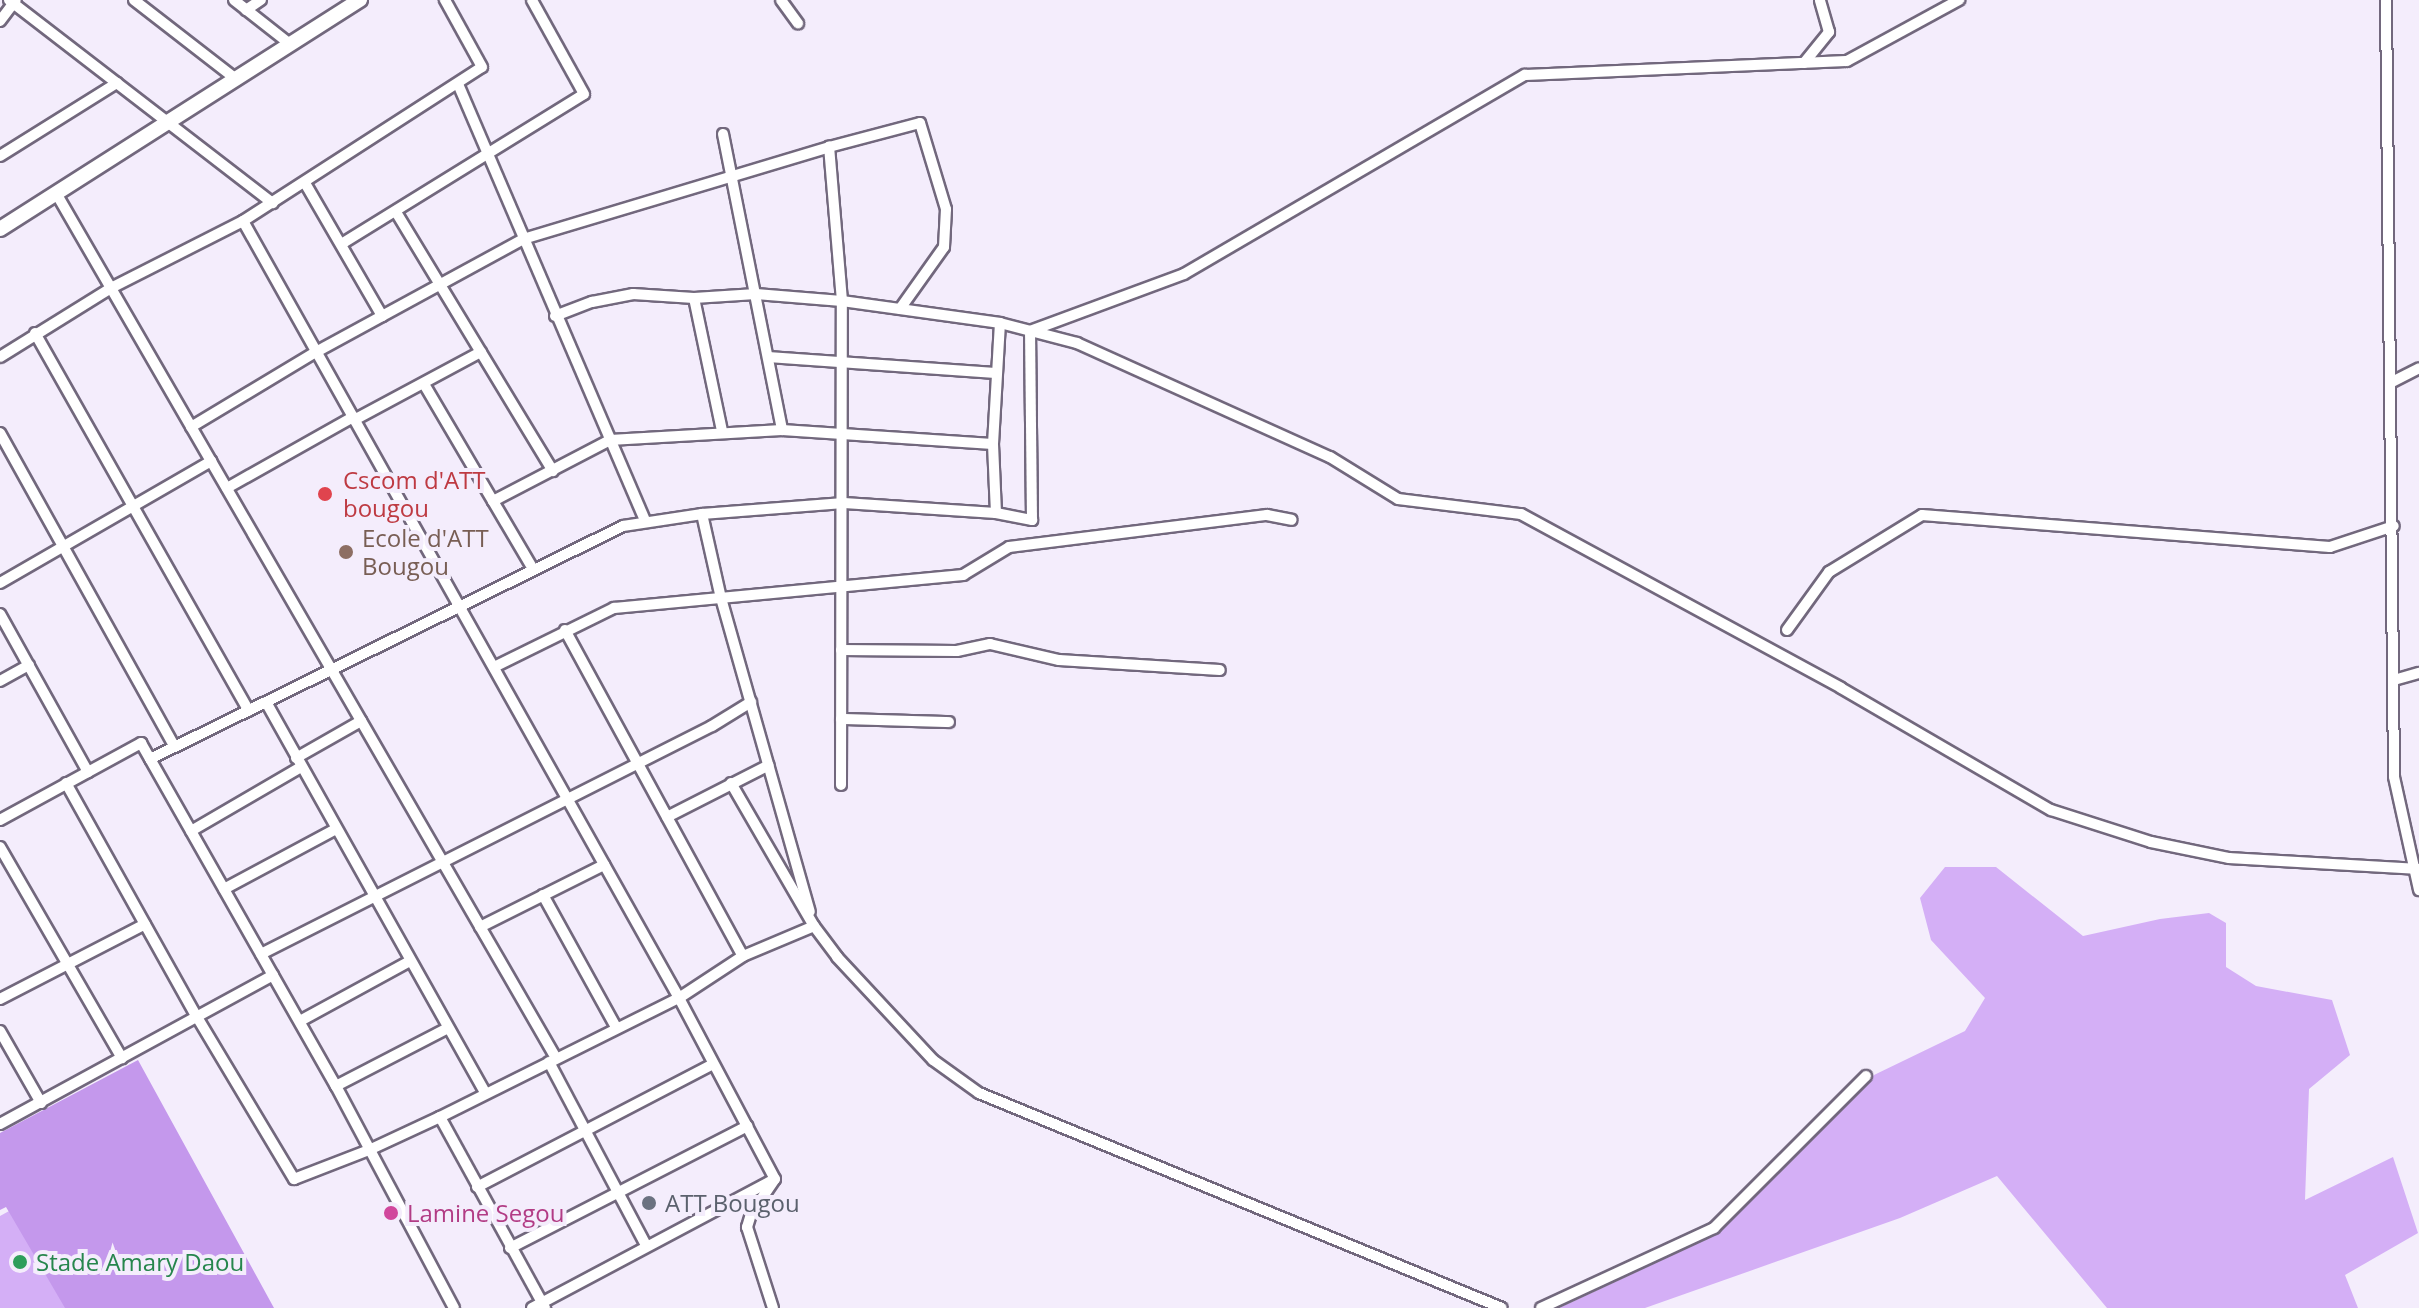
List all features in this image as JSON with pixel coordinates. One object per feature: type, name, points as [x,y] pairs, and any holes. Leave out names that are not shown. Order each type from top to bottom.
[{"type":"street","points":[[134,0],[236,79]]},
{"type":"street","points":[[234,0],[290,44]]},
{"type":"street","points":[[246,10],[261,0]]},
{"type":"street","points":[[0,229],[360,0]]},
{"type":"street","points":[[0,357],[111,288],[273,203],[482,67],[445,0]]},
{"type":"street","points":[[343,243],[584,94],[532,0]]},
{"type":"street","points":[[781,0],[798,23]]},
{"type":"street","points":[[1804,63],[1829,32],[1820,0]]},
{"type":"street","points":[[1030,331],[1184,274],[1525,75],[1847,61],[1959,0]]},
{"type":"street","points":[[2386,0],[2394,526],[2394,777],[2417,869],[2419,890]]},
{"type":"street","points":[[0,21],[13,1],[273,203]]},
{"type":"street","points":[[0,156],[117,83]]},
{"type":"street","points":[[458,84],[645,521]]},
{"type":"street","points":[[191,427],[316,352],[523,239],[829,147],[920,123],[946,209],[944,247],[900,309]]},
{"type":"street","points":[[723,134],[782,430]]},
{"type":"street","points":[[829,147],[842,301],[844,503],[841,785]]},
{"type":"street","points":[[305,183],[343,243],[382,316]]},
{"type":"street","points":[[56,193],[480,927],[646,1245]]},
{"type":"street","points":[[396,212],[553,471]]},
{"type":"street","points":[[243,221],[679,998],[775,1179]]},
{"type":"street","points":[[555,316],[592,302],[633,294],[694,298],[756,294],[842,301],[1000,323],[1077,343],[1330,457],[1398,499],[1521,514],[1841,688],[2051,810],[2151,842],[2229,858],[2417,869]]},
{"type":"street","points":[[694,298],[722,431]]},
{"type":"street","points":[[996,513],[993,444],[1000,323]]},
{"type":"street","points":[[150,759],[623,526],[702,514],[844,503],[996,513],[1032,520],[1030,331]]},
{"type":"street","points":[[35,333],[249,711]]},
{"type":"street","points":[[227,488],[481,352]]},
{"type":"street","points":[[768,357],[995,373]]},
{"type":"street","points":[[2392,382],[2419,368]]},
{"type":"street","points":[[424,384],[533,569]]},
{"type":"street","points":[[493,501],[610,440],[722,431],[782,430],[993,444]]},
{"type":"street","points":[[0,433],[174,746]]},
{"type":"street","points":[[0,583],[211,461]]},
{"type":"street","points":[[702,514],[721,598],[814,926]]},
{"type":"street","points":[[494,667],[614,608],[963,575],[1009,547],[1267,515],[1292,520]]},
{"type":"street","points":[[1787,630],[1829,572],[1872,542],[1922,515],[2330,547],[2394,526]]},
{"type":"street","points":[[0,614],[88,772]]},
{"type":"street","points":[[565,630],[743,956]]},
{"type":"street","points":[[841,650],[957,651],[990,644],[1059,660],[1220,670]]},
{"type":"street","points":[[0,681],[29,665]]},
{"type":"street","points":[[2394,680],[2419,673]]},
{"type":"street","points":[[266,702],[485,1093]]},
{"type":"street","points":[[261,954],[751,702]]},
{"type":"street","points":[[841,719],[949,722]]},
{"type":"street","points":[[191,831],[361,721]]},
{"type":"street","points":[[0,820],[141,743],[300,1021],[454,1308]]},
{"type":"street","points":[[667,817],[769,765]]},
{"type":"street","points":[[66,783],[290,1177],[298,1179],[440,1117],[679,998],[743,956],[814,926]]},
{"type":"street","points":[[731,783],[814,926],[846,967],[933,1060],[979,1093],[1502,1308]]},
{"type":"street","points":[[224,889],[336,829]]},
{"type":"street","points":[[0,847],[122,1058]]},
{"type":"street","points":[[480,927],[604,865]]},
{"type":"street","points":[[543,895],[616,1027]]},
{"type":"street","points":[[0,999],[145,924]]},
{"type":"street","points":[[300,1021],[410,961]]},
{"type":"street","points":[[0,1124],[273,975]]},
{"type":"street","points":[[336,1086],[448,1028]]},
{"type":"street","points":[[0,1031],[41,1103]]},
{"type":"street","points":[[477,1187],[713,1064]]},
{"type":"street","points":[[1541,1308],[1714,1228],[1866,1076]]},
{"type":"street","points":[[440,1117],[544,1305]]},
{"type":"street","points":[[510,1248],[747,1126]]},
{"type":"street","points":[[532,1308],[544,1305],[646,1245],[775,1179]]},
{"type":"street","points":[[773,1308],[747,1227],[751,1214],[775,1179]]},
{"type":"shaded area","points":[[1945,867],[1996,867],[2083,936],[2160,919],[2209,913],[2226,923],[2226,967],[2256,986],[2332,1000],[2350,1055],[2309,1089],[2305,1200],[2393,1157],[2418,1233],[2345,1275],[2358,1308],[2107,1308],[1997,1176],[1900,1218],[1645,1308],[1559,1308],[1715,1235],[1874,1075],[1965,1031],[1985,998],[1931,940],[1920,898]]},
{"type":"shaded area","points":[[138,1060],[274,1308],[65,1308],[6,1207],[0,1210],[0,1133]]},
{"type":"shaded area","name":"Stade Amary Daou","points":[[11,1210],[67,1308],[0,1308],[0,1216]]},
{"type":"place","name":"Cscom d'ATT bougou","points":[[325,494]]},
{"type":"place","name":"Ecole d'ATT Bougou","points":[[346,552]]},
{"type":"place","name":"ATT Bougou","points":[[649,1203]]},
{"type":"place","name":"Lamine Segou","points":[[391,1213]]},
{"type":"place","name":"Stade Amary Daou","points":[[20,1262]]}]
